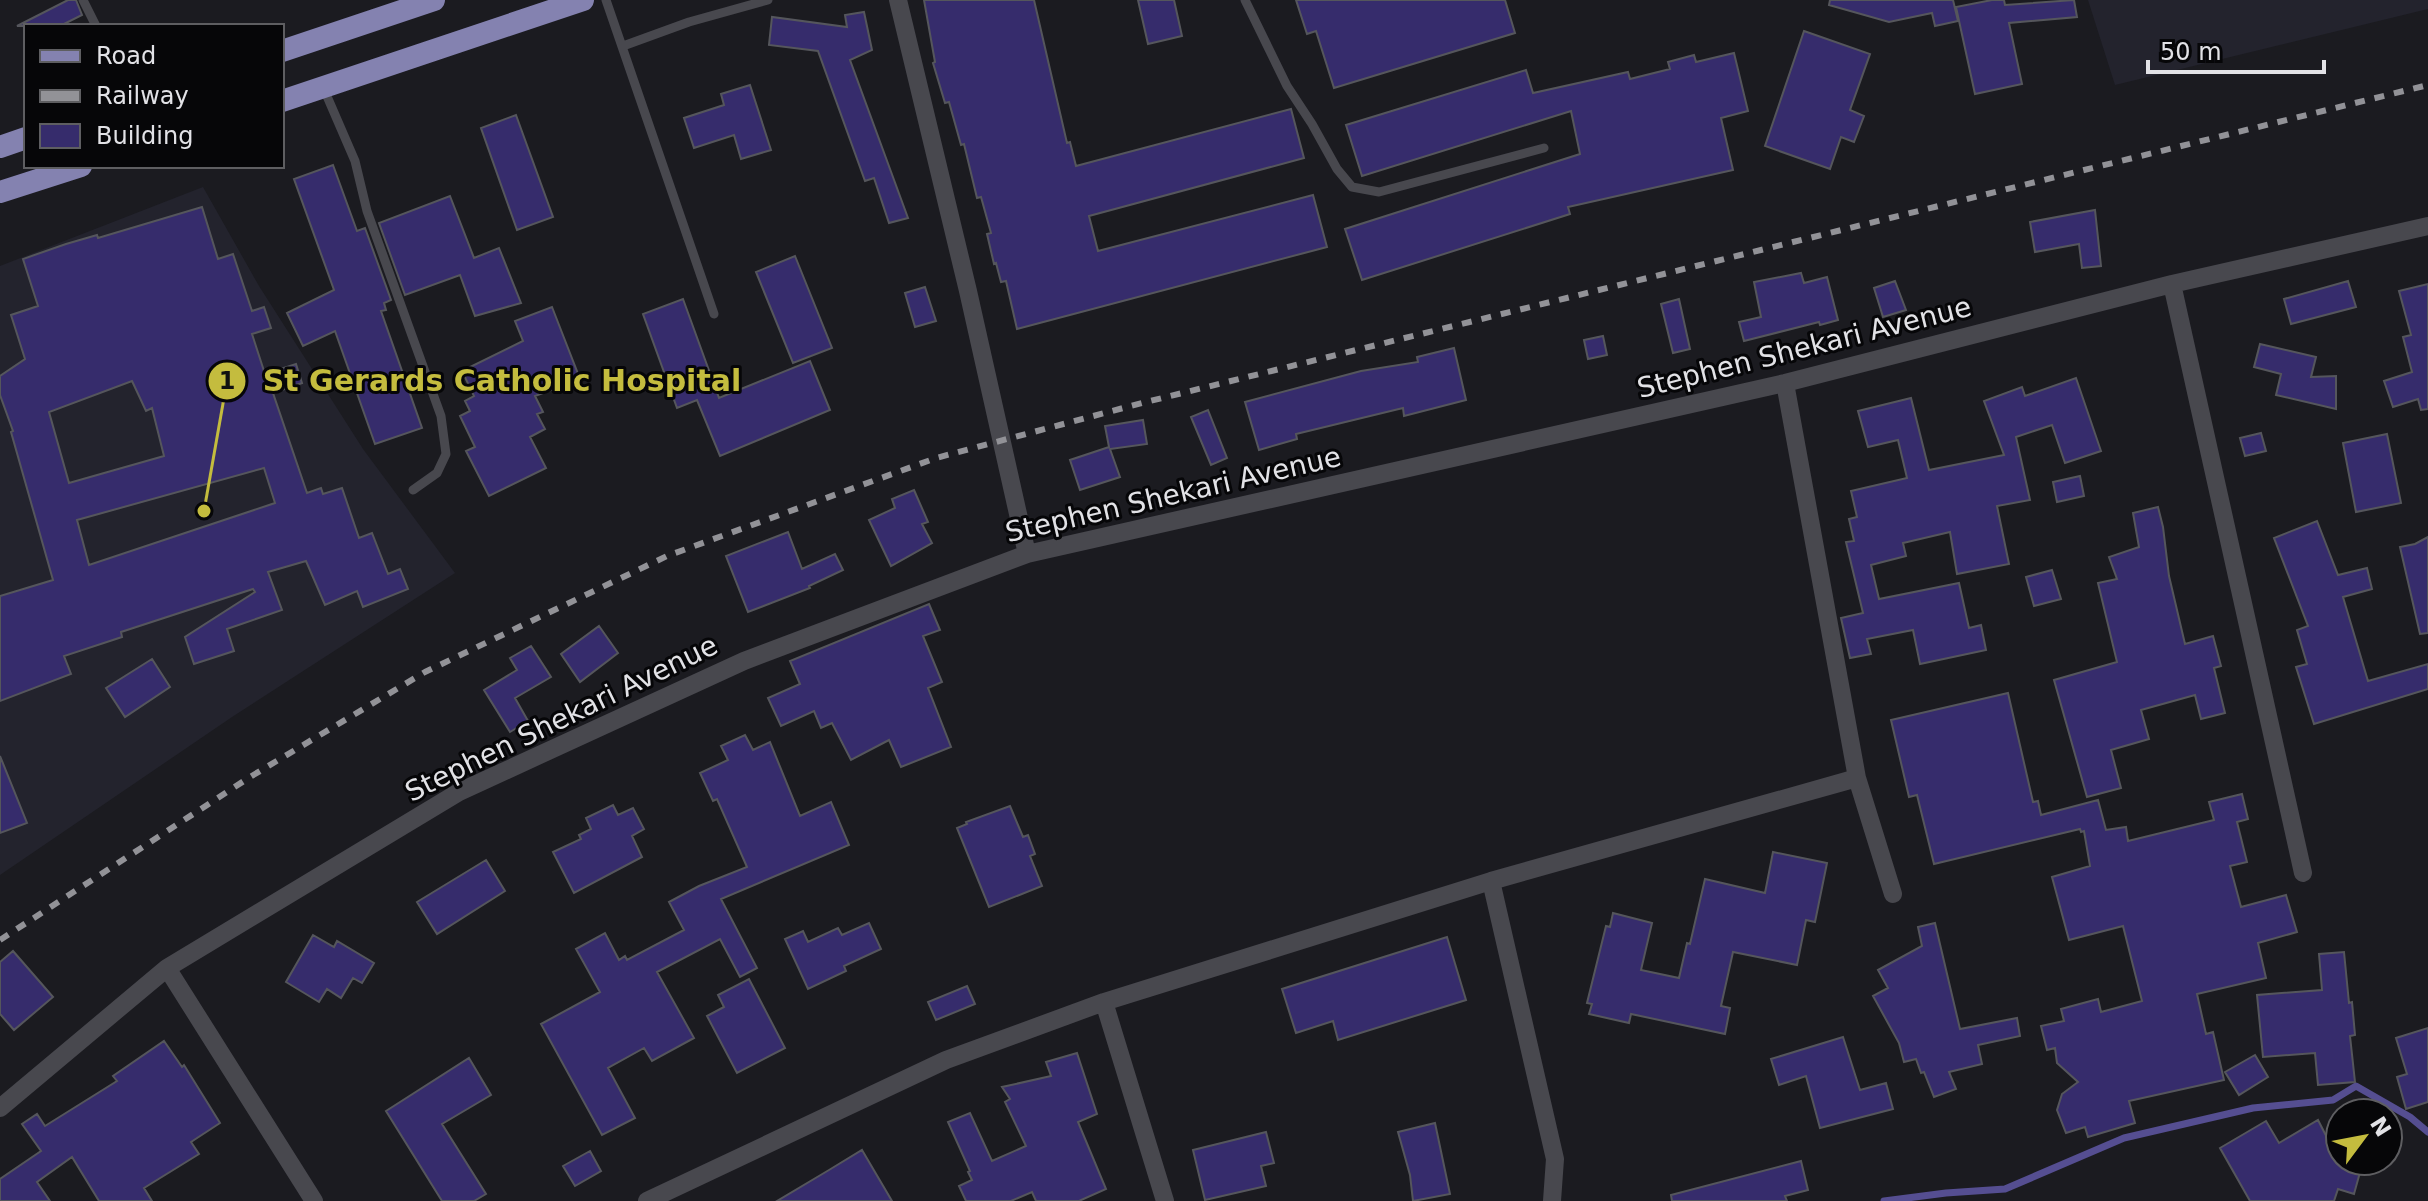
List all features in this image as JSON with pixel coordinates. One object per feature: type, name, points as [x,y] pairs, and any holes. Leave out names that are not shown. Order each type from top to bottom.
[{"type":"main road","points":[[284,50],[434,0]]},
{"type":"main road","points":[[284,100],[583,0]]},
{"type":"main road","points":[[0,147],[24,139]]},
{"type":"main road","points":[[0,192],[75,168]]},
{"type":"street","points":[[898,0],[1027,554]]},
{"type":"street","name":"Stephen Shekari Avenue","points":[[0,1108],[167,968],[459,792],[744,661],[1027,554],[1785,383],[2172,284],[2428,226]]},
{"type":"street","points":[[2172,284],[2303,873]]},
{"type":"street","points":[[1785,383],[1857,778],[1893,894]]},
{"type":"street","points":[[647,1201],[946,1060],[1104,1002],[1491,881],[1857,778]]},
{"type":"street","points":[[1491,881],[1555,1159],[1552,1201]]},
{"type":"street","points":[[167,968],[314,1201]]},
{"type":"street","points":[[1104,1002],[1165,1201]]},
{"type":"lane","points":[[83,0],[95,24]]},
{"type":"lane","points":[[606,0],[714,314]]},
{"type":"lane","points":[[623,46],[689,22],[768,0]]},
{"type":"lane","points":[[1245,0],[1287,86],[1337,169],[1352,187],[1379,192],[1544,148]]},
{"type":"lane","points":[[323,87],[355,161],[367,211],[441,416],[446,454],[437,473],[413,490]]},
{"type":"shaded area","points":[[2088,0],[2428,0],[2428,9],[2115,85]]},
{"type":"shaded area","points":[[203,187],[259,286],[363,449],[455,573],[232,717],[0,875],[0,266]]},
{"type":"building","points":[[68,0],[76,0],[82,15],[64,24],[17,26]]},
{"type":"building","points":[[924,0],[1034,0],[1067,143],[1070,142],[1076,166],[1291,109],[1304,158],[1089,216],[1098,251],[1313,195],[1327,247],[1017,329],[1006,281],[1001,282],[994,264],[987,234],[991,233],[981,197],[977,198],[964,144],[961,145],[949,102],[945,103],[933,63]]},
{"type":"building","points":[[1138,0],[1174,0],[1182,36],[1148,44]]},
{"type":"building","points":[[1296,0],[1505,0],[1515,33],[1334,88],[1316,31],[1307,34]]},
{"type":"building","points":[[1830,0],[1953,0],[1958,21],[1935,26],[1932,13],[1889,22],[1829,5]]},
{"type":"building","points":[[2004,0],[2005,5],[2074,0],[2077,17],[2009,23],[2022,84],[1975,94],[1956,7]]},
{"type":"building","points":[[864,12],[872,50],[850,60],[908,218],[889,223],[874,178],[865,181],[818,51],[769,45],[772,17],[847,27],[845,15]]},
{"type":"building","points":[[1804,31],[1870,54],[1850,110],[1864,116],[1854,142],[1841,137],[1830,169],[1765,146]]},
{"type":"building","points":[[1734,53],[1748,111],[1721,118],[1733,170],[1568,207],[1570,214],[1362,280],[1345,229],[1580,154],[1571,111],[1362,176],[1346,125],[1526,70],[1533,93],[1628,72],[1630,79],[1670,69],[1668,62],[1694,55],[1696,62]]},
{"type":"building","points":[[750,85],[771,150],[741,159],[734,135],[694,148],[684,118],[724,105],[721,94]]},
{"type":"building","points":[[516,115],[553,217],[517,230],[481,128]]},
{"type":"building","points":[[333,165],[357,231],[365,228],[391,300],[384,303],[386,310],[381,311],[422,428],[375,444],[335,331],[303,346],[287,313],[334,290],[294,179]]},
{"type":"building","points":[[450,196],[474,258],[499,248],[521,303],[475,316],[460,275],[405,295],[379,223]]},
{"type":"building","points":[[202,207],[218,259],[233,254],[252,311],[264,307],[271,328],[252,334],[265,374],[296,364],[302,383],[273,393],[307,493],[321,488],[323,494],[342,488],[359,538],[372,533],[388,574],[400,569],[408,589],[363,607],[357,591],[325,605],[306,561],[268,572],[282,610],[227,629],[234,651],[194,664],[185,637],[255,592],[253,589],[121,632],[122,637],[64,656],[71,674],[0,701],[0,596],[53,580],[13,431],[0,395],[0,376],[25,359],[11,315],[38,306],[23,259],[97,235],[98,238]],"holes":[[[132,381],[146,411],[152,408],[164,456],[69,483],[49,412]],[[264,468],[275,503],[89,565],[77,520]]]},
{"type":"building","points":[[2095,210],[2101,266],[2082,268],[2079,244],[2035,252],[2030,222]]},
{"type":"building","points":[[795,256],[832,348],[793,363],[756,272]]},
{"type":"building","points":[[1801,273],[1804,283],[1827,277],[1838,320],[1744,341],[1739,322],[1761,317],[1754,282]]},
{"type":"building","points":[[1895,281],[1906,310],[1883,317],[1874,288]]},
{"type":"building","points":[[2348,281],[2356,307],[2291,324],[2284,299]]},
{"type":"building","points":[[2428,284],[2428,409],[2421,410],[2418,399],[2393,407],[2384,381],[2412,372],[2403,337],[2411,335],[2399,291]]},
{"type":"building","points":[[925,287],[936,321],[915,327],[905,293]]},
{"type":"building","points":[[683,299],[719,398],[810,361],[830,410],[720,456],[697,400],[677,408],[643,314]]},
{"type":"building","points":[[1679,299],[1690,349],[1673,353],[1661,304]]},
{"type":"building","points":[[552,307],[580,379],[535,396],[543,412],[537,414],[545,429],[530,437],[546,468],[489,496],[466,451],[475,447],[460,416],[470,411],[465,401],[474,396],[462,371],[523,341],[515,321]]},
{"type":"building","points":[[1603,336],[1607,355],[1588,359],[1584,340]]},
{"type":"building","points":[[2260,344],[2316,357],[2311,377],[2336,376],[2336,409],[2276,395],[2281,374],[2254,367]]},
{"type":"building","points":[[1454,348],[1466,400],[1404,416],[1403,408],[1296,434],[1297,439],[1259,450],[1245,402],[1361,371],[1418,362],[1417,357]]},
{"type":"building","points":[[2076,378],[2101,451],[2065,463],[2052,425],[2016,437],[2030,500],[1997,506],[2009,564],[1957,574],[1950,532],[1903,543],[1906,556],[1871,565],[1879,599],[1959,583],[1969,628],[1981,625],[1986,650],[1920,664],[1913,630],[1867,639],[1871,654],[1850,658],[1841,618],[1863,613],[1846,542],[1854,541],[1849,519],[1857,517],[1851,491],[1907,478],[1898,440],[1868,447],[1858,411],[1911,398],[1929,470],[2004,455],[1984,401],[2022,387],[2025,396]]},
{"type":"building","points":[[1208,410],[1227,458],[1211,465],[1191,417]]},
{"type":"building","points":[[1143,420],[1147,444],[1110,449],[1120,477],[1080,490],[1070,460],[1109,447],[1105,426]]},
{"type":"building","points":[[2261,433],[2266,451],[2245,456],[2240,438]]},
{"type":"building","points":[[2387,434],[2401,503],[2356,512],[2343,443]]},
{"type":"building","points":[[2080,476],[2084,496],[2057,502],[2053,482]]},
{"type":"building","points":[[914,490],[928,522],[922,524],[932,543],[891,566],[869,520],[895,508],[892,499]]},
{"type":"building","points":[[2158,507],[2169,576],[2185,644],[2213,636],[2221,666],[2214,668],[2225,713],[2201,719],[2195,695],[2141,710],[2149,739],[2111,750],[2121,788],[2087,797],[2054,680],[2117,662],[2098,583],[2117,579],[2109,557],[2139,547],[2133,513]]},
{"type":"building","points":[[2317,521],[2338,575],[2367,568],[2372,589],[2343,597],[2368,681],[2428,664],[2428,689],[2314,724],[2296,667],[2307,664],[2297,630],[2308,626],[2274,538]]},
{"type":"building","points":[[788,532],[802,569],[835,554],[843,570],[810,588],[748,612],[726,556]]},
{"type":"building","points":[[2428,537],[2428,633],[2420,634],[2400,547]]},
{"type":"building","points":[[2052,570],[2061,599],[2034,606],[2026,577]]},
{"type":"building","points":[[929,604],[940,630],[923,636],[942,682],[928,688],[951,747],[901,767],[889,740],[851,760],[832,723],[821,728],[814,711],[781,726],[768,698],[800,684],[790,661]]},
{"type":"building","points":[[599,626],[618,653],[580,682],[561,654]]},
{"type":"building","points":[[531,646],[551,677],[515,698],[528,721],[510,732],[484,690],[517,670],[510,658]]},
{"type":"building","points":[[152,659],[170,687],[125,717],[106,688]]},
{"type":"building","points":[[2008,693],[2033,802],[2038,801],[2041,815],[2098,800],[2106,830],[2126,827],[2128,841],[2214,820],[2209,802],[2242,794],[2248,819],[2237,822],[2247,862],[2230,866],[2241,907],[2286,895],[2297,932],[2258,943],[2266,978],[2197,994],[2206,1034],[2213,1032],[2224,1080],[2129,1101],[2135,1123],[2088,1137],[2085,1127],[2066,1133],[2057,1110],[2062,1094],[2078,1082],[2057,1063],[2055,1048],[2047,1050],[2041,1026],[2064,1021],[2061,1009],[2098,999],[2101,1012],[2142,1001],[2123,926],[2069,940],[2052,877],[2090,866],[2084,831],[2080,829],[1934,864],[1917,795],[1909,797],[1891,720]]},
{"type":"building","points":[[745,735],[753,750],[770,742],[800,816],[831,802],[849,845],[721,899],[757,968],[740,977],[720,939],[657,972],[694,1038],[652,1061],[644,1048],[608,1068],[635,1118],[602,1135],[541,1024],[600,992],[576,949],[605,933],[619,960],[625,956],[627,960],[684,930],[669,902],[747,867],[717,799],[713,801],[700,773],[728,760],[721,746]]},
{"type":"building","points":[[0,756],[27,823],[0,833]]},
{"type":"building","points":[[613,805],[618,815],[633,808],[644,829],[632,836],[642,857],[574,893],[553,852],[581,839],[579,835],[591,829],[586,818]]},
{"type":"building","points":[[1010,806],[1023,837],[1028,835],[1035,854],[1030,856],[1042,886],[989,907],[957,828]]},
{"type":"building","points":[[1773,852],[1827,863],[1815,922],[1806,920],[1797,965],[1733,952],[1721,1006],[1730,1008],[1725,1034],[1631,1014],[1629,1023],[1589,1014],[1592,1004],[1587,1003],[1606,926],[1610,927],[1613,913],[1652,923],[1641,970],[1679,978],[1705,879],[1765,893]]},
{"type":"building","points":[[486,860],[505,891],[437,934],[417,902]]},
{"type":"building","points":[[869,923],[881,949],[844,966],[846,971],[808,989],[785,939],[803,931],[808,942],[838,928],[842,935]]},
{"type":"building","points":[[1935,923],[1960,1029],[2017,1018],[2020,1036],[1978,1045],[1982,1064],[1949,1072],[1956,1089],[1934,1097],[1916,1059],[1904,1062],[1899,1043],[1873,996],[1888,988],[1878,970],[1922,946],[1918,927]]},
{"type":"building","points":[[313,935],[334,947],[337,941],[374,963],[362,983],[353,978],[341,998],[327,989],[319,1002],[286,982]]},
{"type":"building","points":[[1447,937],[1466,1000],[1338,1040],[1333,1021],[1296,1033],[1282,989]]},
{"type":"building","points":[[13,951],[53,997],[14,1030],[0,1014],[0,962]]},
{"type":"building","points":[[2344,952],[2355,1035],[2350,1036],[2355,1082],[2318,1085],[2315,1053],[2263,1057],[2257,995],[2322,990],[2319,954]]},
{"type":"building","points":[[749,979],[785,1048],[737,1073],[707,1016],[724,1007],[718,995]]},
{"type":"building","points":[[967,986],[975,1004],[936,1020],[928,1002]]},
{"type":"building","points":[[2428,1028],[2428,1102],[2406,1109],[2397,1077],[2407,1074],[2396,1038]]},
{"type":"building","points":[[1843,1037],[1860,1090],[1886,1083],[1893,1109],[1820,1128],[1806,1076],[1779,1085],[1771,1059]]},
{"type":"building","points":[[164,1041],[182,1067],[184,1065],[220,1123],[191,1142],[199,1154],[144,1188],[152,1201],[99,1201],[72,1157],[37,1182],[50,1201],[0,1201],[0,1179],[41,1151],[22,1124],[37,1114],[45,1126],[117,1081],[113,1076]]},
{"type":"building","points":[[1077,1053],[1097,1114],[1078,1122],[1106,1189],[1079,1201],[1036,1201],[1032,1192],[1011,1201],[966,1201],[959,1186],[972,1180],[970,1171],[948,1122],[970,1113],[992,1161],[1026,1146],[1005,1102],[1010,1099],[1002,1087],[1051,1076],[1046,1062]]},
{"type":"building","points":[[2255,1055],[2268,1077],[2239,1095],[2225,1072]]},
{"type":"building","points":[[469,1058],[491,1095],[442,1124],[486,1194],[474,1201],[442,1201],[386,1111]]},
{"type":"building","points":[[2318,1120],[2324,1132],[2324,1177],[2359,1177],[2354,1194],[2338,1189],[2334,1201],[2250,1201],[2220,1148],[2266,1121],[2279,1143]]},
{"type":"building","points":[[1435,1123],[1450,1194],[1413,1201],[1410,1175],[1398,1132]]},
{"type":"building","points":[[1266,1132],[1274,1163],[1261,1166],[1266,1186],[1205,1200],[1193,1150]]},
{"type":"building","points":[[862,1150],[892,1201],[777,1201],[829,1170]]},
{"type":"building","points":[[590,1151],[601,1171],[575,1186],[563,1166]]},
{"type":"building","points":[[1801,1161],[1808,1190],[1785,1196],[1787,1201],[1672,1201],[1671,1195]]},
{"type":"waterway","points":[[1884,1201],[2005,1189],[2124,1138],[2253,1108],[2333,1100],[2356,1086],[2410,1117],[2428,1132]]},
{"type":"railway","points":[[0,940],[250,777],[425,672],[667,556],[936,458],[1142,403],[2428,85]]},
{"type":"place","name":"St Gerards Catholic Hospital","points":[[204,511]]}]
